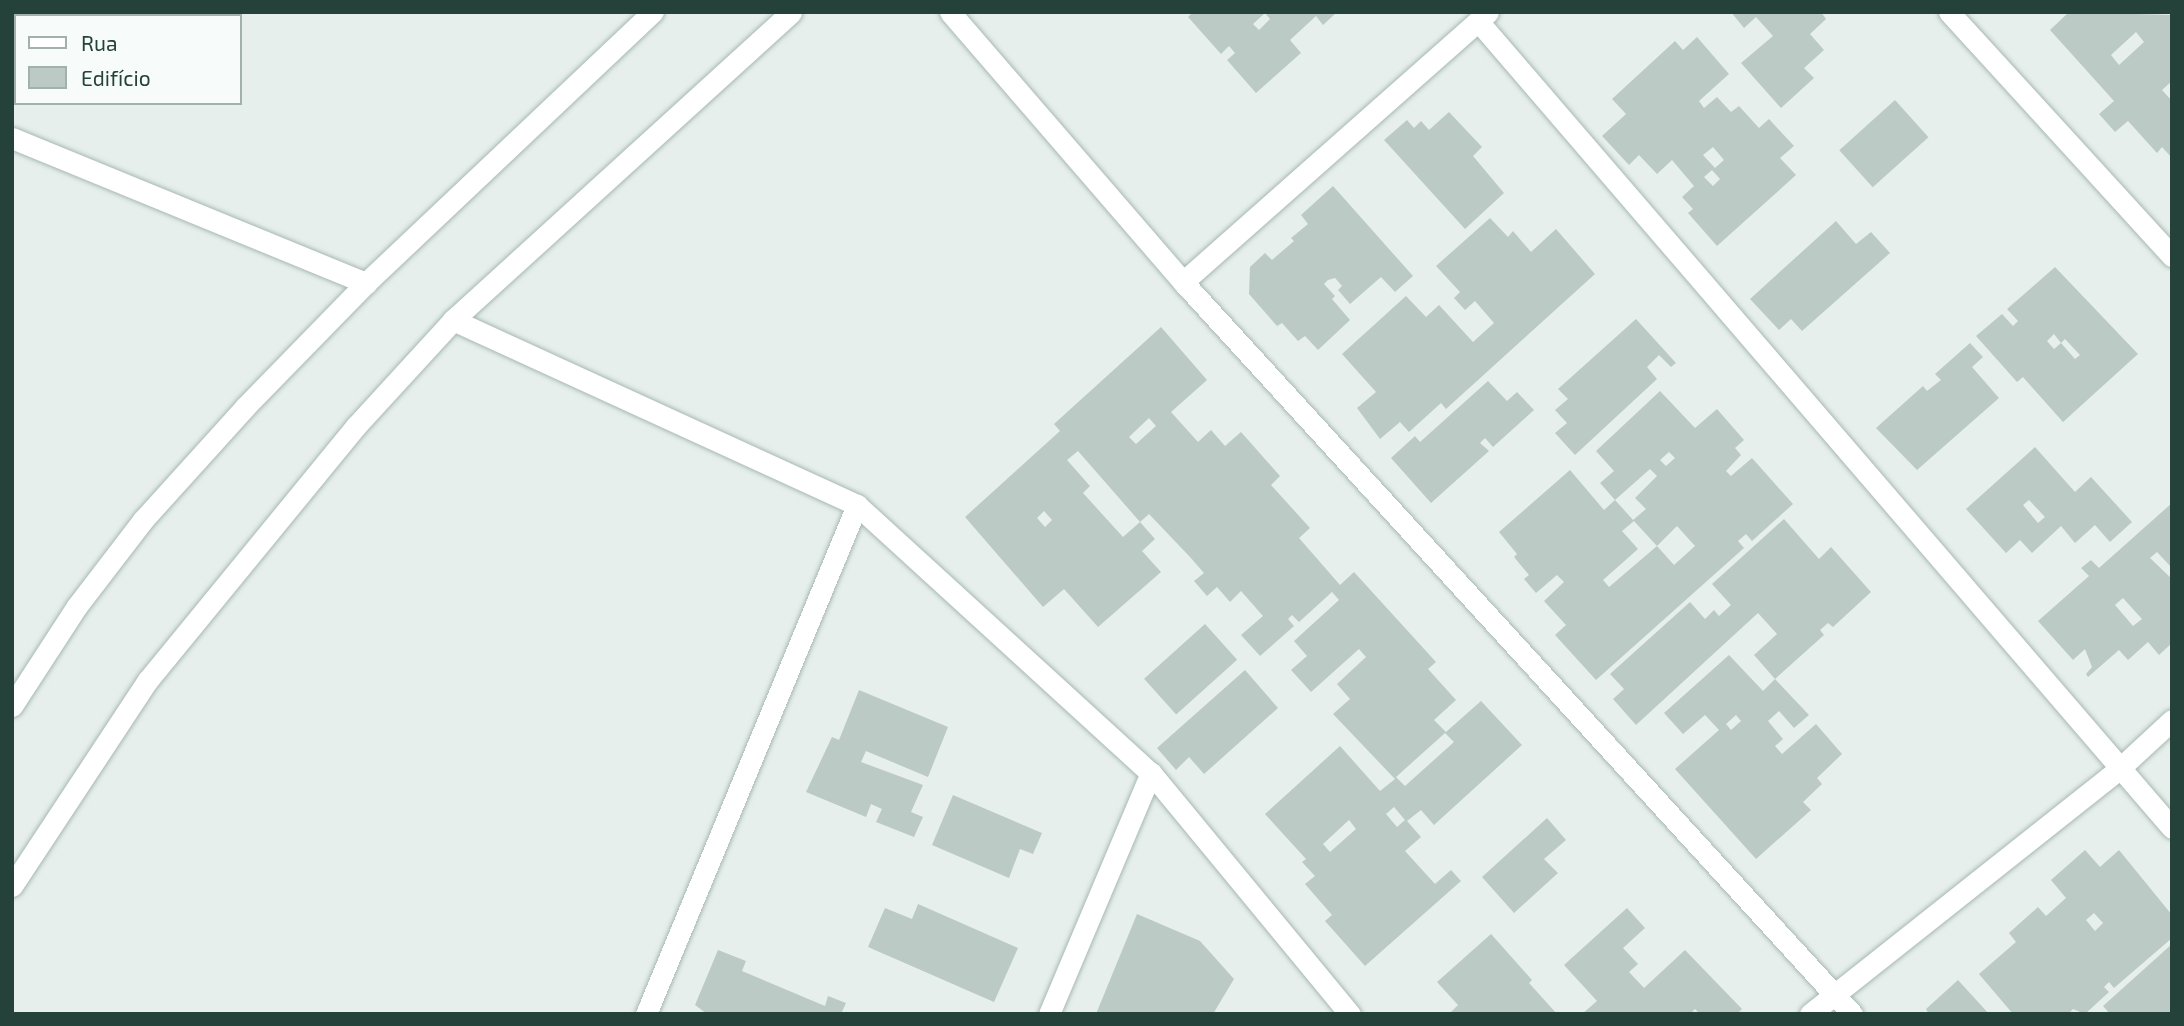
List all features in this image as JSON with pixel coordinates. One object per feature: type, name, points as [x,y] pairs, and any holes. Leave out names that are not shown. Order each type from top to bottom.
[{"type":"street","points":[[12,706],[77,606],[143,520],[366,283],[653,12]]},
{"type":"street","points":[[12,886],[148,680],[217,590],[453,320],[791,12]]},
{"type":"street","points":[[950,12],[1183,282],[1852,1014]]},
{"type":"street","points":[[1949,12],[2172,256]]},
{"type":"street","points":[[1183,282],[1483,17],[2119,769],[2172,828]]},
{"type":"street","points":[[12,138],[366,283]]},
{"type":"street","points":[[453,320],[857,505],[1151,772],[1350,1014]]},
{"type":"street","points":[[646,1014],[857,505]]},
{"type":"street","points":[[1810,1014],[1833,992],[2119,769],[2172,720]]},
{"type":"street","points":[[1049,1014],[1151,772]]},
{"type":"building","points":[[1193,12],[1337,12],[1323,25],[1316,16],[1290,40],[1301,53],[1256,93],[1227,60],[1235,53],[1229,46],[1221,54],[1188,17]],"holes":[[[1265,13],[1270,19],[1259,30],[1253,24]]]},
{"type":"building","points":[[1731,12],[1821,12],[1826,19],[1810,34],[1824,50],[1804,68],[1814,78],[1781,108],[1741,63],[1773,36],[1756,17],[1744,28]]},
{"type":"building","points":[[2069,12],[2172,15],[2172,81],[2162,90],[2172,101],[2172,158],[2162,147],[2157,153],[2128,121],[2115,132],[2099,114],[2114,101],[2050,30]],"holes":[[[2136,32],[2144,42],[2119,65],[2111,55]]]},
{"type":"building","points":[[1697,37],[1729,74],[1699,101],[1704,108],[1717,97],[1731,112],[1739,106],[1759,128],[1769,119],[1794,146],[1780,158],[1796,175],[1717,246],[1688,213],[1693,209],[1682,197],[1694,186],[1672,160],[1657,174],[1639,155],[1629,165],[1602,136],[1626,114],[1612,99],[1675,41],[1683,50]],"holes":[[[1713,147],[1724,160],[1715,168],[1703,155]],[[1712,170],[1720,179],[1713,186],[1704,177]]]},
{"type":"building","points":[[1895,100],[1928,137],[1873,187],[1839,150]]},
{"type":"building","points":[[1449,112],[1482,147],[1473,156],[1504,193],[1465,229],[1384,140],[1407,120],[1414,128],[1421,121],[1429,130]]},
{"type":"building","points":[[1333,186],[1413,276],[1395,292],[1381,277],[1350,304],[1338,290],[1342,286],[1335,278],[1328,280],[1324,284],[1335,296],[1332,299],[1350,320],[1318,350],[1305,336],[1298,341],[1282,323],[1277,326],[1249,294],[1250,267],[1265,253],[1272,260],[1294,241],[1291,238],[1308,224],[1301,215]]},
{"type":"building","points":[[1490,218],[1508,237],[1513,231],[1531,252],[1556,229],[1595,274],[1446,409],[1441,403],[1409,432],[1400,422],[1380,439],[1357,408],[1376,392],[1342,354],[1406,296],[1426,317],[1439,305],[1473,342],[1494,323],[1475,301],[1465,310],[1454,298],[1460,292],[1436,266]]},
{"type":"building","points":[[1836,221],[1856,244],[1871,232],[1890,253],[1802,331],[1791,319],[1779,330],[1750,299]]},
{"type":"building","points":[[2055,267],[2138,354],[2063,422],[2023,377],[2017,382],[1976,336],[2002,314],[2013,326],[2018,321],[2007,309]],"holes":[[[2054,334],[2061,343],[2054,349],[2047,341]],[[2065,339],[2080,355],[2075,359],[2061,343]]]},
{"type":"building","points":[[1636,319],[1676,363],[1671,367],[1659,355],[1647,367],[1657,379],[1575,455],[1555,433],[1567,423],[1555,410],[1568,399],[1558,389]]},
{"type":"building","points":[[1161,327],[1207,380],[1171,412],[1198,442],[1211,430],[1225,446],[1241,432],[1280,476],[1271,485],[1310,528],[1299,538],[1340,585],[1354,572],[1436,662],[1428,669],[1456,700],[1434,720],[1446,732],[1481,701],[1522,745],[1434,825],[1421,810],[1407,821],[1421,837],[1405,851],[1435,884],[1451,870],[1461,881],[1365,966],[1325,921],[1332,915],[1305,884],[1315,876],[1302,862],[1306,859],[1265,814],[1340,746],[1380,791],[1395,779],[1333,714],[1350,699],[1337,684],[1366,657],[1359,649],[1311,692],[1291,670],[1307,656],[1294,641],[1339,600],[1332,592],[1299,622],[1292,615],[1288,619],[1294,626],[1260,656],[1241,635],[1263,616],[1241,591],[1230,602],[1217,587],[1207,596],[1194,581],[1204,573],[1149,514],[1140,522],[1155,539],[1142,551],[1161,572],[1098,627],[1064,589],[1043,607],[965,517],[1060,431],[1054,424]],"holes":[[[1149,418],[1156,426],[1136,444],[1129,437]],[[1078,451],[1140,522],[1123,537],[1083,493],[1090,486],[1067,460]],[[1044,511],[1052,520],[1045,527],[1037,518]],[[1445,733],[1454,742],[1405,786],[1396,777]],[[1394,807],[1405,820],[1397,827],[1386,814]],[[1349,820],[1356,829],[1330,852],[1323,844]]]},
{"type":"building","points":[[1970,343],[1983,357],[1972,367],[1999,398],[1917,470],[1876,428],[1923,386],[1927,391],[1941,380],[1935,374]]},
{"type":"building","points":[[1488,381],[1507,401],[1517,392],[1534,410],[1493,447],[1485,438],[1480,443],[1489,451],[1431,503],[1391,458],[1415,436],[1420,442]]},
{"type":"building","points":[[1660,391],[1695,428],[1717,409],[1744,440],[1735,448],[1741,455],[1726,471],[1731,476],[1752,458],[1793,504],[1752,541],[1746,534],[1738,541],[1744,548],[1596,680],[1555,635],[1566,625],[1544,601],[1564,582],[1557,575],[1536,593],[1524,579],[1529,575],[1514,557],[1517,554],[1499,532],[1570,470],[1604,510],[1615,500],[1600,483],[1614,471],[1596,451]],"holes":[[[1669,452],[1675,458],[1666,466],[1660,460]],[[1650,469],[1657,476],[1635,498],[1646,509],[1633,520],[1615,500]],[[1634,521],[1657,546],[1609,587],[1603,580],[1638,549],[1622,531]],[[1677,526],[1695,546],[1674,565],[1657,546]]]},
{"type":"building","points":[[2035,447],[2075,492],[2091,477],[2132,522],[2110,542],[2095,525],[2075,543],[2061,526],[2032,553],[2020,540],[2006,553],[1966,509]],"holes":[[[2029,500],[2045,517],[2038,523],[2023,505]]]},
{"type":"building","points":[[2172,503],[2172,568],[2157,552],[2150,558],[2172,579],[2172,643],[2159,655],[2148,642],[2128,660],[2119,650],[2088,677],[2086,674],[2092,667],[2085,649],[2073,660],[2038,621],[2089,576],[2081,568],[2091,560],[2099,568]],"holes":[[[2123,598],[2142,619],[2133,626],[2115,605]]]},
{"type":"building","points":[[1784,519],[1819,559],[1831,547],[1871,592],[1833,627],[1828,623],[1820,630],[1824,635],[1775,679],[1754,655],[1777,634],[1758,613],[1636,725],[1613,699],[1624,689],[1610,674],[1690,602],[1705,619],[1714,610],[1719,616],[1731,605],[1712,584]]},
{"type":"building","points":[[1205,624],[1237,660],[1176,715],[1144,679]]},
{"type":"building","points":[[1729,655],[1763,691],[1775,679],[1809,715],[1794,728],[1779,711],[1768,721],[1783,739],[1775,746],[1782,754],[1816,724],[1842,754],[1817,778],[1822,784],[1803,802],[1811,810],[1756,859],[1675,769],[1719,730],[1705,715],[1683,734],[1664,713]],"holes":[[[1736,715],[1741,721],[1731,730],[1726,724]]]},
{"type":"building","points":[[1245,670],[1278,708],[1204,774],[1189,757],[1176,770],[1157,748]]},
{"type":"building","points":[[859,690],[948,727],[928,777],[866,751],[861,762],[923,785],[911,812],[923,817],[914,837],[876,822],[882,809],[871,804],[866,817],[806,792],[832,737],[839,740]]},
{"type":"building","points":[[953,795],[1042,833],[1033,854],[1020,849],[1009,878],[932,845]]},
{"type":"building","points":[[1547,818],[1566,840],[1544,859],[1558,873],[1514,913],[1482,877]]},
{"type":"building","points":[[2085,850],[2100,867],[2119,850],[2172,915],[2172,938],[2114,988],[2109,982],[2104,987],[2109,992],[2085,1014],[2073,1009],[2068,1014],[2013,1014],[1979,974],[2016,942],[2009,933],[2038,907],[2046,916],[2066,898],[2051,880]],"holes":[[[2094,913],[2103,923],[2095,931],[2086,920]]]},
{"type":"building","points":[[918,904],[1018,948],[994,1002],[868,947],[885,908],[912,919]]},
{"type":"building","points":[[1627,908],[1645,928],[1623,948],[1638,964],[1629,972],[1644,988],[1685,950],[1742,1009],[1737,1014],[1700,1014],[1695,1009],[1690,1014],[1582,1014],[1597,1001],[1564,965]]},
{"type":"building","points":[[1137,914],[1200,941],[1234,979],[1213,1014],[1096,1014]]},
{"type":"building","points":[[1491,934],[1532,980],[1529,983],[1557,1014],[1449,1014],[1458,1005],[1437,982]]},
{"type":"building","points":[[2172,944],[2172,1014],[2110,1014],[2103,1006]]},
{"type":"building","points":[[718,950],[746,961],[742,971],[825,1006],[828,996],[846,1003],[841,1014],[707,1014],[695,1005]]},
{"type":"building","points":[[1958,980],[1989,1014],[1929,1014],[1926,1009]]}]
